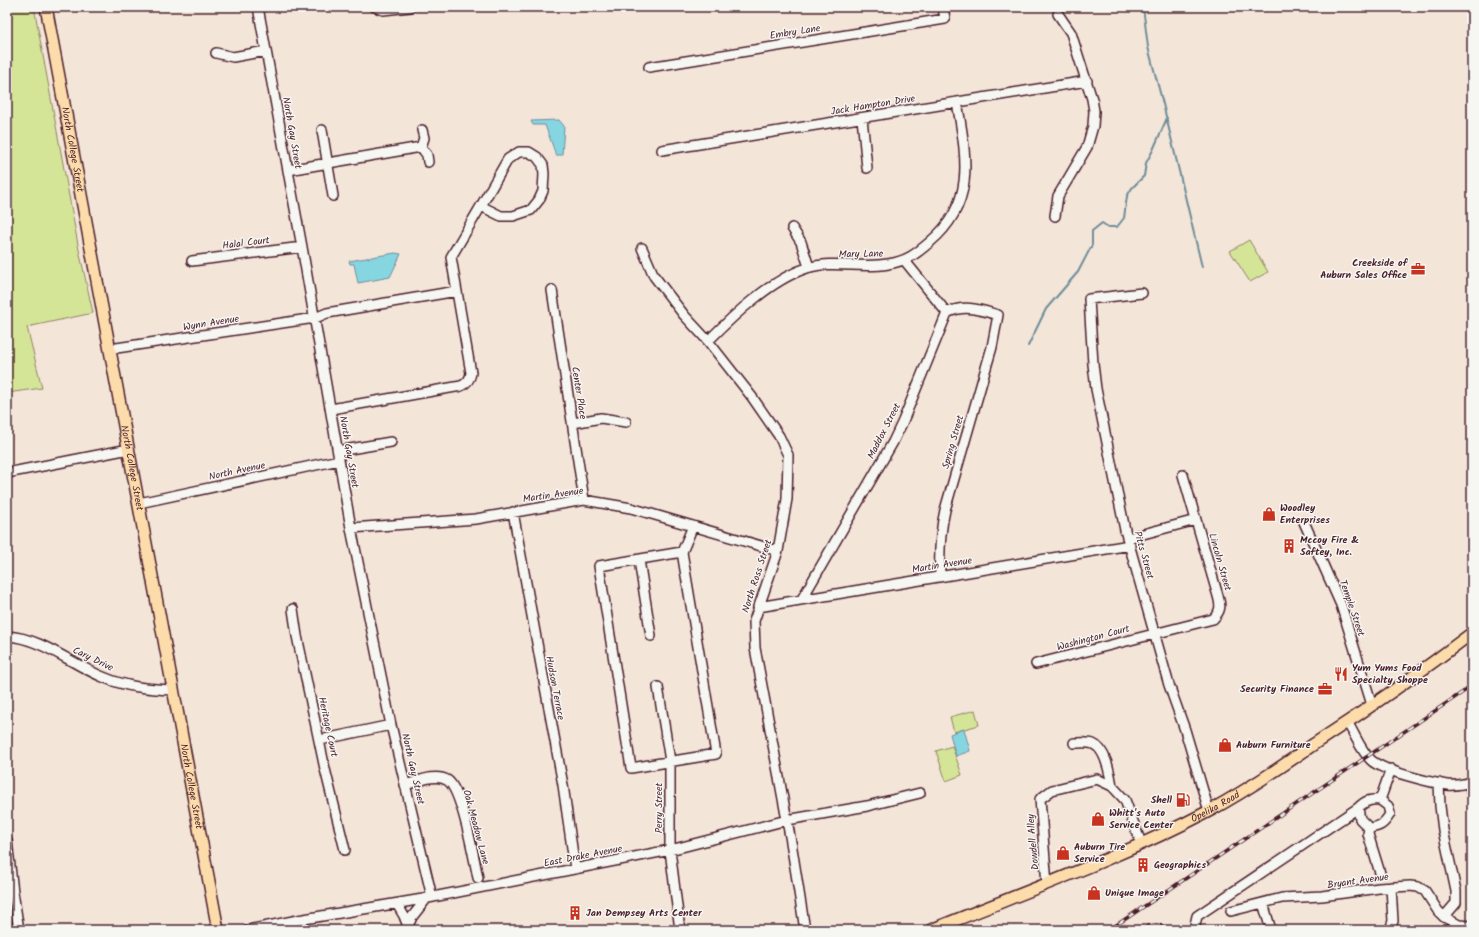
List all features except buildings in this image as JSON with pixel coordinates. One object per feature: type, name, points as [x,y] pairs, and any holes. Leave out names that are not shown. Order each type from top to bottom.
[{"type":"main road","name":"North College Street","points":[[46,7],[218,930]]},
{"type":"main road","name":"Opelika Road","points":[[931,930],[1047,884],[1164,834],[1209,811],[1248,789],[1347,722],[1439,658],[1472,633]]},
{"type":"street","name":"North Gay Street","points":[[258,7],[315,318],[350,528],[391,725],[430,898]]},
{"type":"street","points":[[375,7],[383,10],[410,7]]},
{"type":"street","name":"Embry Lane","points":[[649,67],[945,19],[943,7]]},
{"type":"street","points":[[1055,216],[1058,196],[1087,147],[1093,126],[1094,111],[1087,81],[1071,33],[1058,14]]},
{"type":"street","points":[[216,53],[233,57],[266,52]]},
{"type":"street","name":"Jack Hampton Drive","points":[[662,150],[1087,81]]},
{"type":"street","name":"Mary Lane","points":[[708,341],[732,317],[791,274],[808,267],[832,265],[872,266],[905,261],[915,255],[934,239],[950,221],[960,200],[965,177],[965,153],[957,102]]},
{"type":"street","points":[[862,118],[867,168]]},
{"type":"street","points":[[322,130],[333,196]]},
{"type":"street","points":[[421,147],[424,138],[422,130]]},
{"type":"street","points":[[288,170],[421,147]]},
{"type":"street","points":[[421,147],[427,155],[428,162]]},
{"type":"street","points":[[330,409],[462,386],[470,379],[471,373],[451,257],[508,159],[519,152],[529,152],[537,157],[543,165],[544,174],[539,200],[531,210],[513,216],[501,216],[481,206]]},
{"type":"street","points":[[792,228],[801,242],[808,267]]},
{"type":"street","name":"Halal Court","points":[[192,261],[302,247]]},
{"type":"street","name":"North Ross Street","points":[[642,248],[654,276],[684,315],[708,341],[779,436],[788,455],[788,499],[778,551],[754,621],[755,648],[787,820],[805,930]]},
{"type":"street","points":[[905,261],[947,313]]},
{"type":"street","name":"Center Place","points":[[552,290],[584,500]]},
{"type":"street","name":"Wynn Avenue","points":[[110,349],[315,318],[327,313],[457,291]]},
{"type":"street","name":"Pitts Street","points":[[1142,293],[1089,299],[1096,389],[1129,542],[1169,685],[1185,730],[1209,811]]},
{"type":"street","name":"Spring Street","points":[[940,577],[939,553],[945,510],[992,347],[998,315],[963,307],[956,308],[947,313]]},
{"type":"street","name":"Maddox Street","points":[[802,599],[893,442],[947,313]]},
{"type":"street","points":[[573,423],[601,418],[626,422]]},
{"type":"street","points":[[338,451],[391,442]]},
{"type":"street","points":[[7,473],[129,449]]},
{"type":"street","name":"North Avenue","points":[[139,503],[339,460]]},
{"type":"street","name":"Lincoln Street","points":[[1154,634],[1213,619],[1219,613],[1220,604],[1218,596],[1183,475]]},
{"type":"street","name":"Martin Avenue","points":[[350,528],[476,518],[584,500],[631,508],[778,551]]},
{"type":"street","name":"Hudson Terrace","points":[[513,512],[563,785],[575,869]]},
{"type":"street","name":"Martin Avenue","points":[[758,607],[940,577],[1129,542],[1196,520]]},
{"type":"street","name":"Temple Street","points":[[1304,522],[1341,605],[1372,705]]},
{"type":"street","points":[[682,552],[599,566],[631,768],[716,754],[682,552],[693,526]]},
{"type":"street","points":[[639,560],[651,636]]},
{"type":"street","name":"Heritage Court","points":[[293,609],[297,636],[345,850]]},
{"type":"street","name":"Washington Court","points":[[1036,664],[1154,634]]},
{"type":"street","name":"Cary Drive","points":[[7,636],[15,636],[39,643],[103,677],[127,686],[173,690]]},
{"type":"street","name":"Perry Street","points":[[658,687],[670,761],[670,850],[680,930]]},
{"type":"street","points":[[1347,722],[1367,755],[1378,765],[1408,776],[1439,783],[1458,785],[1471,782],[1472,795]]},
{"type":"street","points":[[320,740],[391,725]]},
{"type":"street","points":[[1074,743],[1094,744],[1102,751],[1108,766],[1112,786],[1125,800],[1141,843]]},
{"type":"street","points":[[1380,800],[1391,769]]},
{"type":"street","name":"Oak Meadow Lane","points":[[405,785],[438,778],[446,780],[453,786],[466,824],[478,878]]},
{"type":"street","name":"Dowdell Alley","points":[[1047,884],[1040,798],[1052,790],[1097,779],[1112,786]]},
{"type":"street","points":[[1439,783],[1443,830],[1456,891],[1456,902],[1444,917]]},
{"type":"street","name":"East Drake Avenue","points":[[248,930],[302,919],[430,898],[670,850],[787,820],[867,806],[920,793]]},
{"type":"street","points":[[1196,930],[1195,925],[1197,916],[1363,804],[1371,799],[1380,800],[1388,806],[1390,814],[1385,822],[1380,826],[1369,828]]},
{"type":"street","points":[[1358,808],[1360,820],[1369,828]]},
{"type":"street","points":[[1369,828],[1368,834],[1380,873]]},
{"type":"street","points":[[7,840],[12,886],[20,930]]},
{"type":"street","name":"Bryant Avenue","points":[[1231,911],[1282,898],[1322,896],[1410,886],[1418,887],[1425,891],[1438,911],[1444,917],[1459,925],[1472,926]]},
{"type":"street","points":[[1390,930],[1393,921],[1391,887]]},
{"type":"street","points":[[408,928],[412,917],[430,898]]},
{"type":"street","points":[[1263,903],[1271,930]]},
{"type":"street","points":[[398,904],[408,928]]},
{"type":"street","points":[[1150,930],[1159,930]]},
{"type":"green space","points":[[7,7],[34,7],[79,250],[93,313],[27,327],[42,388],[7,393]]},
{"type":"green space","points":[[1249,240],[1268,272],[1250,282],[1230,251]]},
{"type":"green space","points":[[975,710],[979,725],[954,732],[950,717]]},
{"type":"green space","points":[[952,746],[962,775],[946,781],[936,751]]},
{"type":"water","points":[[559,120],[564,126],[562,155],[556,155],[545,125],[533,125],[531,121]]},
{"type":"water","points":[[395,253],[401,254],[390,277],[358,283],[354,264],[350,264],[349,261]]},
{"type":"water","points":[[964,729],[970,751],[956,756],[950,734]]},
{"type":"waterway","points":[[1143,7],[1148,47],[1202,267]]},
{"type":"waterway","points":[[1028,346],[1046,309],[1078,272],[1092,245],[1092,231],[1102,223],[1108,227],[1117,227],[1124,218],[1127,196],[1132,188],[1144,176],[1146,163],[1167,118]]},
{"type":"railway","points":[[1109,930],[1472,686]]},
{"type":"place","name":"Creekside of Auburn Sales Office","points":[[1418,269]]},
{"type":"place","name":"Woodley Enterprises","points":[[1269,514]]},
{"type":"place","name":"Mccoy Fire & Saftey, Inc.","points":[[1289,546]]},
{"type":"place","name":"Yum Yums Food Specialty Shoppe","points":[[1341,674]]},
{"type":"place","name":"Security Finance","points":[[1325,689]]},
{"type":"place","name":"Auburn Furniture","points":[[1225,745]]},
{"type":"place","name":"Shell","points":[[1183,800]]},
{"type":"place","name":"Whitt's Auto Service Center","points":[[1098,819]]},
{"type":"place","name":"Auburn Tire Service","points":[[1063,853]]},
{"type":"place","name":"Geographics","points":[[1143,865]]},
{"type":"place","name":"Unique Image","points":[[1094,893]]},
{"type":"place","name":"Jan Dempsey Arts Center","points":[[575,913]]}]
